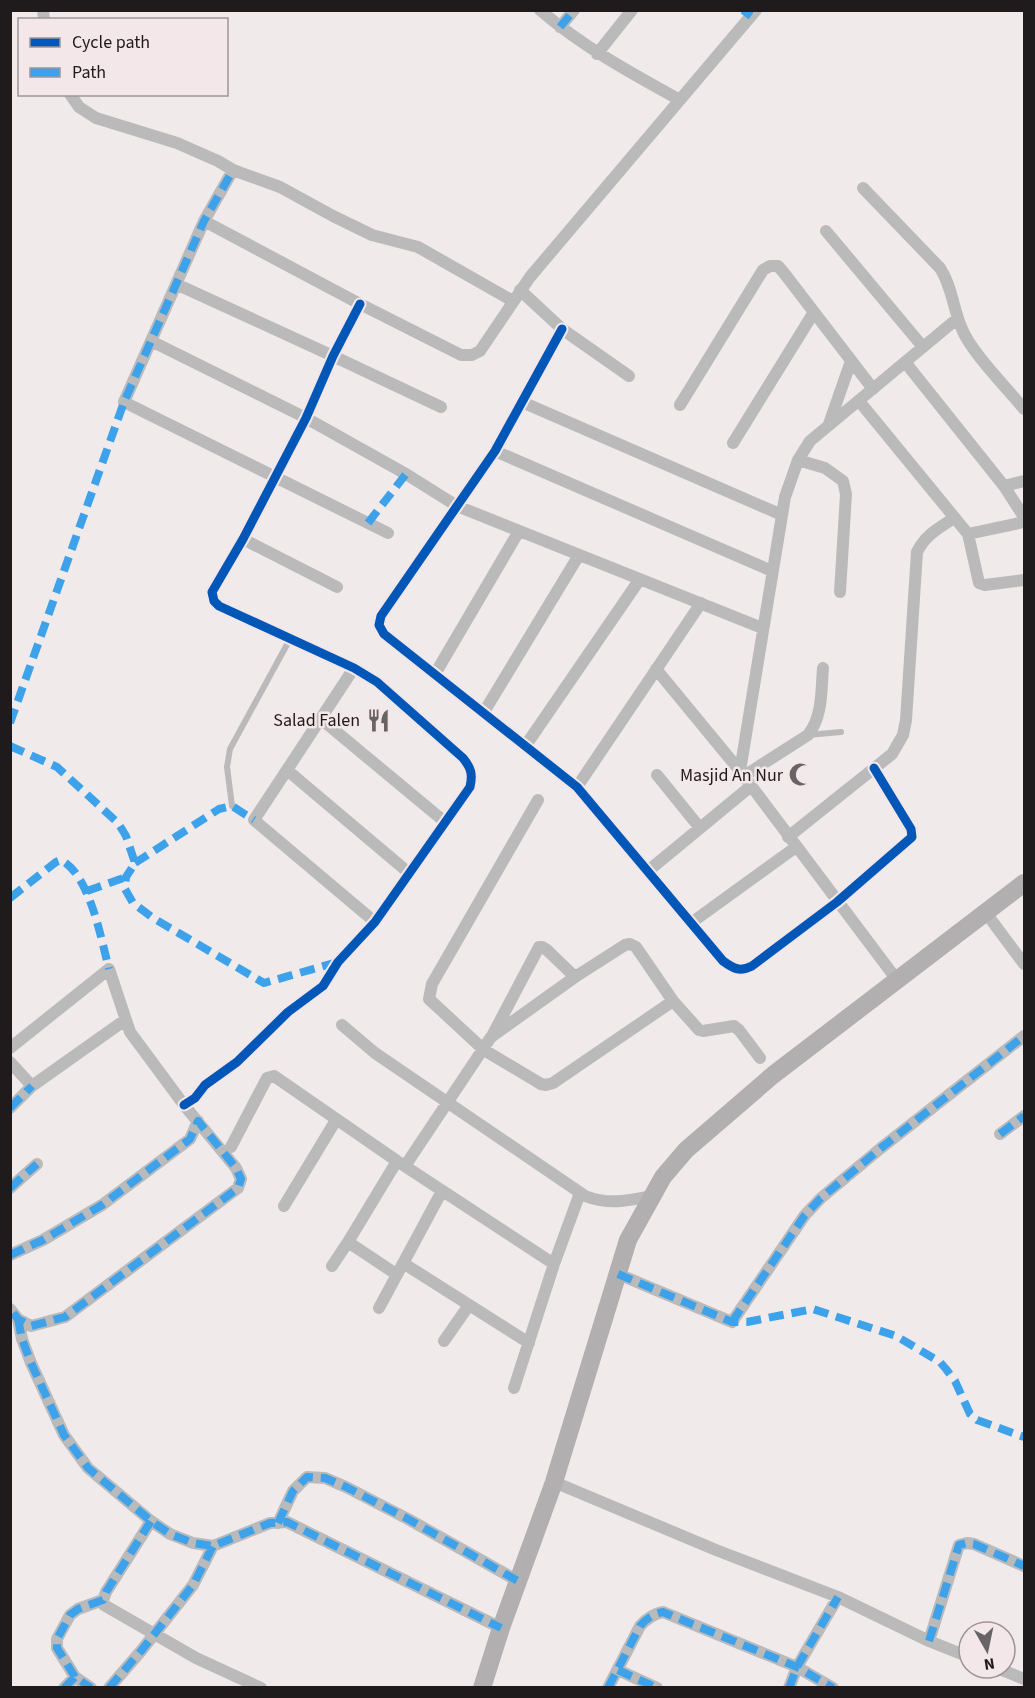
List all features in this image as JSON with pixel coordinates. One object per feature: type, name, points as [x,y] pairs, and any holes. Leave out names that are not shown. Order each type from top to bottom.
[{"type":"street","points":[[540,10],[597,54],[680,100]]},
{"type":"street","points":[[560,27],[574,10]]},
{"type":"street","points":[[597,54],[632,10]]},
{"type":"street","points":[[204,221],[461,355],[472,355],[480,351],[517,296],[750,12]]},
{"type":"street","points":[[71,96],[79,107],[96,118],[177,143],[233,170],[280,187],[372,235],[418,247],[517,296],[629,376]]},
{"type":"street","points":[[233,170],[204,221],[124,402],[388,533]]},
{"type":"street","points":[[863,188],[940,268],[945,276],[962,330],[971,345],[1024,409]]},
{"type":"street","points":[[826,231],[923,347]]},
{"type":"street","points":[[680,405],[763,270],[770,266],[778,267],[784,273],[873,389]]},
{"type":"street","points":[[176,284],[441,407]]},
{"type":"street","points":[[184,1106],[195,1098],[205,1085],[237,1062],[294,1006],[323,986],[338,962],[375,922],[470,787],[472,777],[470,767],[463,758],[377,682],[354,668],[219,606],[214,601],[212,592],[306,418],[333,356],[360,304]]},
{"type":"street","points":[[734,443],[814,312]]},
{"type":"street","points":[[745,778],[762,628],[785,497],[798,460],[810,441],[958,318]]},
{"type":"street","points":[[562,329],[495,452],[381,616],[379,625],[384,634],[577,787],[723,961],[733,969],[743,970],[752,966],[837,902],[913,835],[874,768]]},
{"type":"street","points":[[151,341],[306,418],[406,474],[457,506],[762,628]]},
{"type":"street","points":[[828,426],[851,361]]},
{"type":"street","points":[[905,362],[1004,486],[1024,517]]},
{"type":"street","points":[[859,401],[968,534],[979,583],[985,585],[1024,580]]},
{"type":"street","points":[[522,402],[782,515]]},
{"type":"street","points":[[495,452],[772,571]]},
{"type":"street","points":[[798,460],[825,468],[843,481],[846,494],[840,592]]},
{"type":"street","points":[[1004,486],[1024,480]]},
{"type":"street","points":[[691,923],[792,842],[892,754],[900,744],[905,728],[917,552],[922,541],[954,518]]},
{"type":"street","points":[[968,534],[1024,522]]},
{"type":"street","points":[[435,674],[519,531]]},
{"type":"street","points":[[243,538],[337,587]]},
{"type":"street","points":[[483,712],[579,555]]},
{"type":"street","points":[[526,745],[640,579]]},
{"type":"street","points":[[577,787],[700,603]]},
{"type":"street","points":[[354,668],[254,820],[375,922]]},
{"type":"street","points":[[648,871],[700,828],[745,778],[808,735],[819,713],[823,668]]},
{"type":"street","points":[[656,669],[745,778],[897,980]]},
{"type":"street","points":[[321,719],[445,822]]},
{"type":"street","points":[[287,770],[410,873]]},
{"type":"street","points":[[657,775],[700,828]]},
{"type":"street","points":[[538,800],[429,992],[429,999],[484,1050],[546,1085],[553,1083],[673,1001]]},
{"type":"street","points":[[482,1688],[501,1628],[554,1482],[628,1240],[663,1177],[686,1150],[773,1075],[1024,883]]},
{"type":"street","points":[[986,913],[1024,964]]},
{"type":"street","points":[[491,1037],[575,977],[630,944],[636,947],[673,1001],[699,1030],[729,1026],[740,1030],[760,1058]]},
{"type":"street","points":[[332,1266],[401,1163],[449,1102],[484,1050],[539,947],[547,950],[575,977]]},
{"type":"street","points":[[10,1048],[109,969],[130,1032],[184,1106],[236,1168],[242,1179],[238,1188],[65,1317],[31,1326],[14,1314]]},
{"type":"street","points":[[10,1108],[32,1086],[125,1020]]},
{"type":"street","points":[[342,1025],[375,1053],[580,1193],[599,1202],[651,1196]]},
{"type":"street","points":[[618,1274],[732,1322],[805,1215],[821,1198],[1024,1036]]},
{"type":"street","points":[[10,1062],[32,1086]]},
{"type":"street","points":[[231,1147],[267,1078],[277,1077],[336,1120],[554,1264]]},
{"type":"street","points":[[1000,1134],[1024,1116]]},
{"type":"street","points":[[284,1206],[336,1120]]},
{"type":"street","points":[[10,1255],[43,1240],[102,1205],[190,1139],[198,1121]]},
{"type":"street","points":[[10,1188],[37,1164]]},
{"type":"street","points":[[379,1308],[442,1191]]},
{"type":"street","points":[[514,1388],[554,1264],[580,1193]]},
{"type":"street","points":[[348,1242],[469,1305],[529,1343]]},
{"type":"street","points":[[444,1341],[469,1305]]},
{"type":"street","points":[[14,1314],[31,1363],[64,1435],[87,1468],[170,1534],[193,1543],[213,1546],[270,1523],[287,1522],[501,1628]]},
{"type":"street","points":[[278,1522],[299,1484],[307,1477],[325,1478],[408,1519],[518,1581]]},
{"type":"street","points":[[554,1482],[716,1550],[838,1597],[957,1652]]},
{"type":"street","points":[[92,1688],[75,1677],[57,1648],[57,1639],[70,1615],[78,1609],[103,1600],[151,1521]]},
{"type":"street","points":[[929,1641],[959,1545],[974,1544],[1024,1566]]},
{"type":"street","points":[[109,1688],[193,1585],[213,1546]]},
{"type":"street","points":[[789,1688],[797,1667],[838,1597]]},
{"type":"street","points":[[103,1600],[104,1605],[109,1609],[196,1658],[261,1688]]},
{"type":"street","points":[[608,1688],[640,1626],[646,1618],[663,1612],[797,1667],[833,1688]]},
{"type":"street","points":[[618,1670],[657,1688]]},
{"type":"street","points":[[64,1688],[75,1677]]},
{"type":"lane","points":[[232,806],[227,767],[231,749],[290,639]]},
{"type":"lane","points":[[808,735],[841,732]]},
{"type":"marked path","points":[[560,27],[574,10]]},
{"type":"marked path","points":[[743,10],[751,16]]},
{"type":"marked path","points":[[10,723],[124,402],[204,221],[233,170]]},
{"type":"marked path","points":[[368,523],[406,474]]},
{"type":"marked path","points":[[10,746],[57,767],[118,823],[126,836],[135,863],[126,877],[125,889],[133,903],[153,918],[264,983],[338,962]]},
{"type":"marked path","points":[[135,863],[219,809],[232,806],[254,820]]},
{"type":"marked path","points":[[10,898],[61,860],[80,879],[87,893],[109,969]]},
{"type":"marked path","points":[[87,891],[126,877]]},
{"type":"marked path","points":[[732,1322],[805,1215],[821,1198],[1024,1036]]},
{"type":"marked path","points":[[10,1108],[32,1086]]},
{"type":"marked path","points":[[1000,1134],[1024,1116]]},
{"type":"marked path","points":[[10,1255],[43,1240],[102,1205],[190,1139],[198,1121],[236,1168],[241,1179],[238,1188],[65,1317],[31,1326],[18,1319],[10,1309]]},
{"type":"marked path","points":[[10,1188],[37,1164]]},
{"type":"marked path","points":[[618,1274],[732,1322],[747,1322],[813,1309],[896,1336],[940,1362],[955,1381],[970,1414],[977,1420],[1024,1437]]},
{"type":"marked path","points":[[18,1319],[22,1339],[31,1363],[64,1435],[88,1468],[170,1534],[193,1543],[213,1546],[270,1523],[287,1522],[501,1628]]},
{"type":"marked path","points":[[278,1523],[293,1491],[307,1477],[325,1478],[408,1519],[518,1581]]},
{"type":"marked path","points":[[75,1677],[57,1648],[57,1639],[70,1615],[78,1609],[103,1600],[151,1521]]},
{"type":"marked path","points":[[929,1641],[959,1545],[974,1544],[1024,1566]]},
{"type":"marked path","points":[[109,1688],[193,1585],[213,1546]]},
{"type":"marked path","points":[[789,1688],[797,1667],[838,1597]]},
{"type":"marked path","points":[[608,1688],[640,1626],[650,1617],[663,1612],[797,1667],[833,1688]]},
{"type":"marked path","points":[[618,1670],[657,1688]]},
{"type":"marked path","points":[[64,1688],[75,1677],[91,1688]]},
{"type":"cycle path","points":[[184,1105],[195,1098],[205,1085],[237,1062],[288,1012],[323,986],[338,962],[375,922],[470,787],[471,771],[463,758],[377,682],[354,668],[219,606],[214,601],[212,592],[243,539],[306,418],[333,356],[360,304]]},
{"type":"cycle path","points":[[562,329],[495,451],[381,616],[379,625],[384,634],[577,787],[723,961],[737,969],[752,966],[837,902],[912,837],[911,829],[874,768]]},
{"type":"place","name":"Salad Falen","points":[[378,720]]},
{"type":"place","name":"Masjid An Nur","points":[[801,775]]}]
